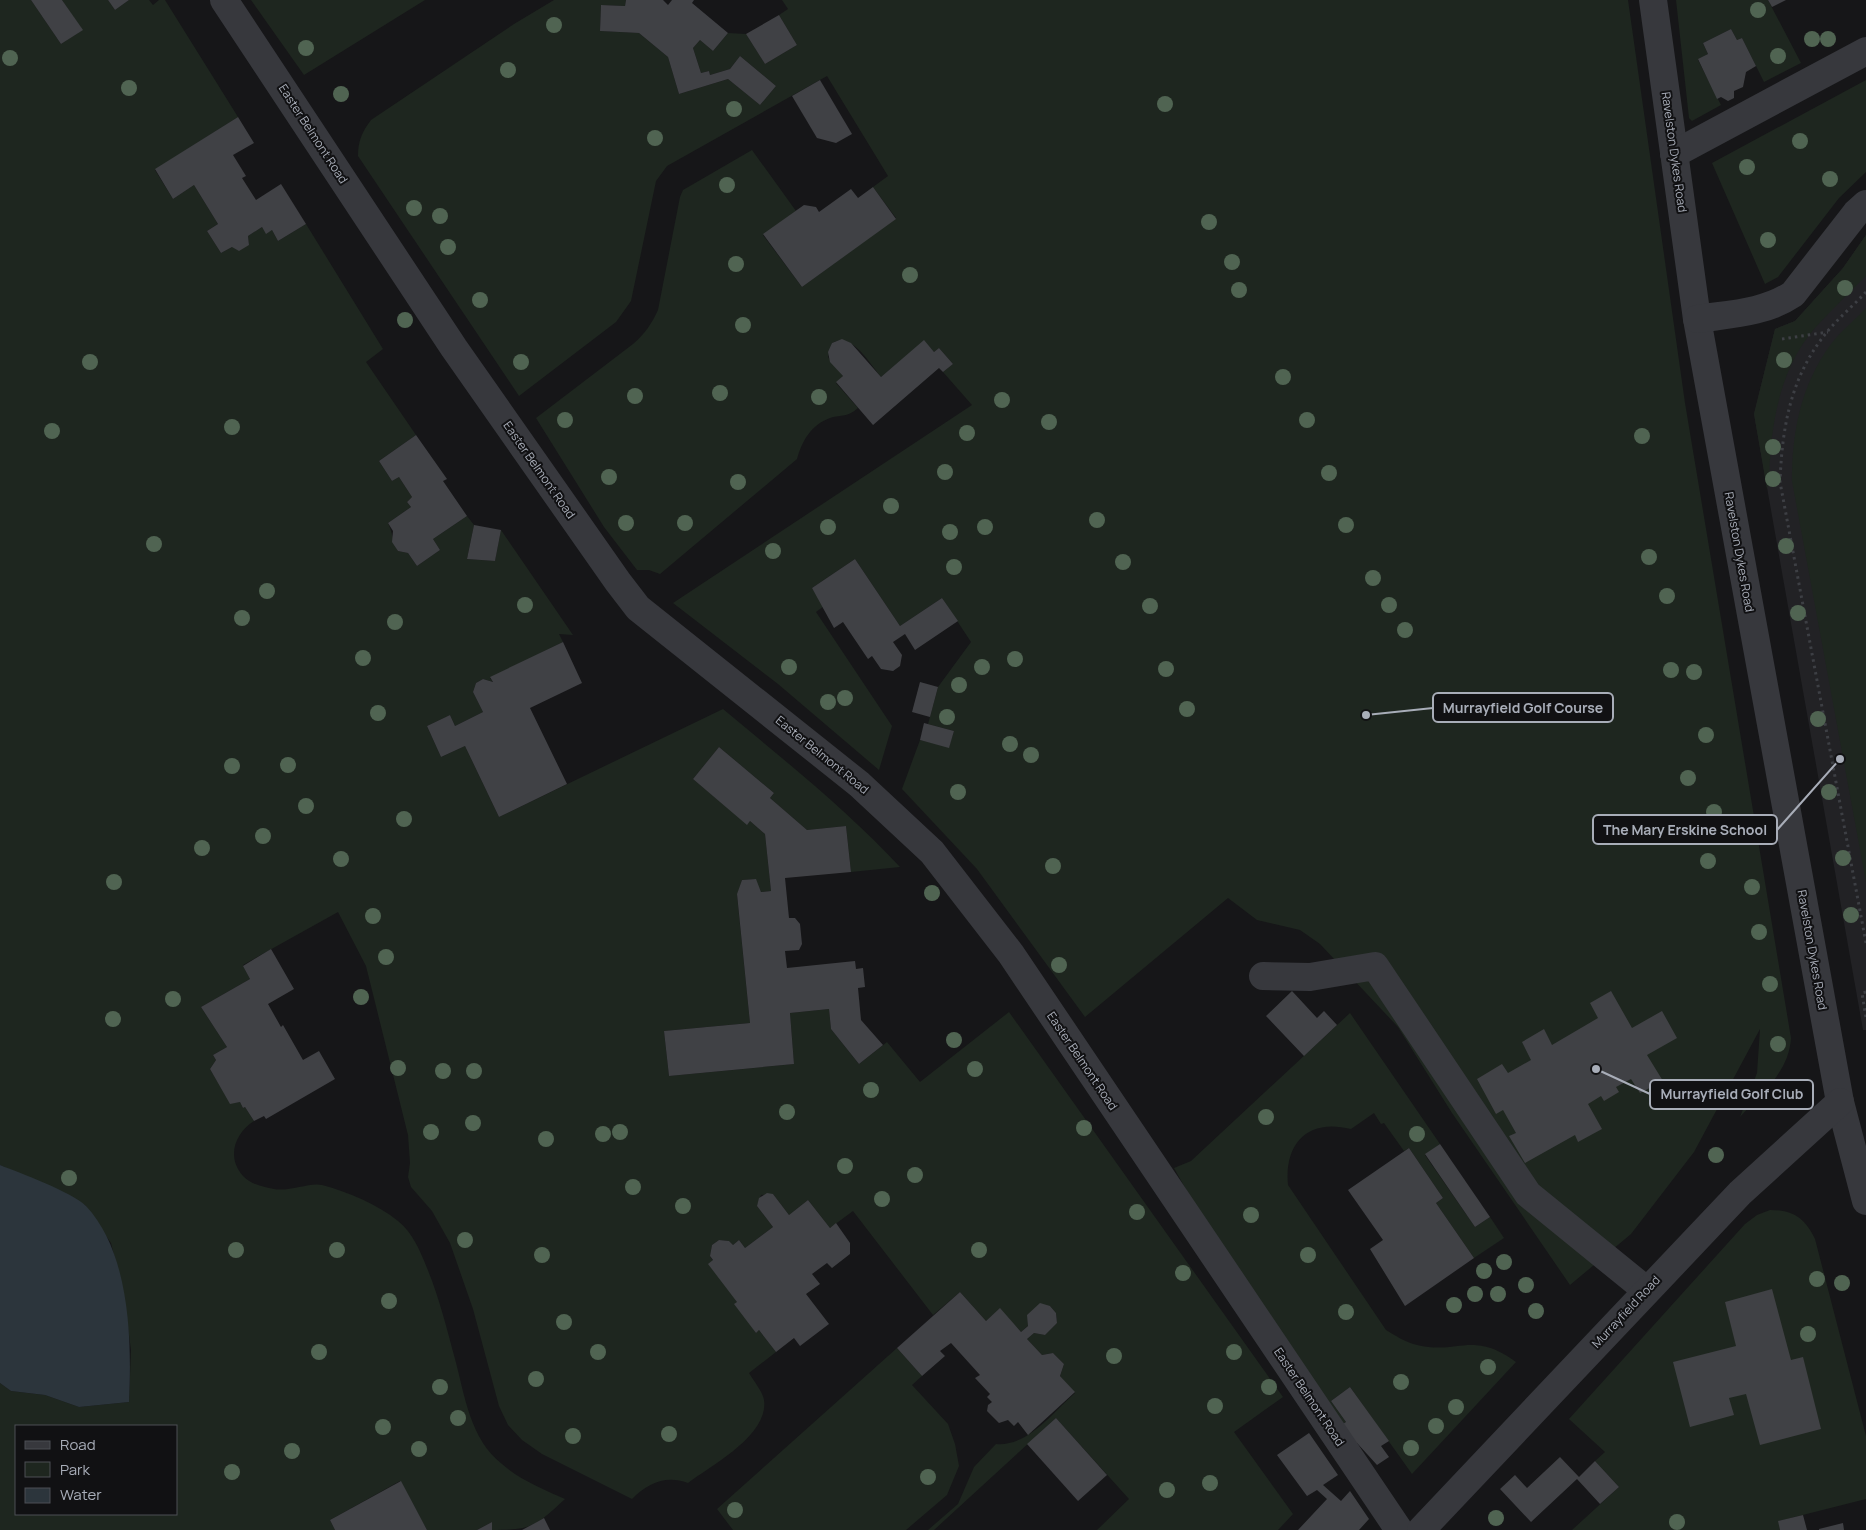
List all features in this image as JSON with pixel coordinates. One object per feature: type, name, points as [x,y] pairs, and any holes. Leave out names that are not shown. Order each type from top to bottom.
[{"type":"street","name":"Easter Belmont Road","points":[[224,0],[454,348],[612,574],[638,608],[873,797],[932,852],[1011,954],[1399,1530]]},
{"type":"street","name":"Ravelston Dykes Road","points":[[1654,0],[1697,319],[1840,1102],[1866,1201]]},
{"type":"street","points":[[1674,154],[1866,51]]},
{"type":"street","points":[[1697,319],[1762,308],[1780,303],[1793,294],[1856,213],[1866,204]]},
{"type":"street","points":[[1263,976],[1310,977],[1375,966],[1528,1194],[1646,1290]]},
{"type":"street","name":"Murrayfield Road","points":[[1421,1530],[1646,1290],[1740,1193],[1840,1102]]},
{"type":"path","points":[[1866,292],[1823,336],[1803,369],[1789,405],[1781,443],[1780,482],[1866,943]]},
{"type":"path","points":[[1866,992],[1862,994],[1866,1018]]},
{"type":"shaded area","points":[[1866,235],[1866,1030],[1863,1030],[1754,414],[1775,329],[1795,321],[1843,268]]},
{"type":"green space","points":[[0,0],[31,0],[61,44],[82,30],[62,0],[108,0],[115,10],[129,0],[149,0],[153,5],[159,0],[165,0],[238,117],[155,170],[173,199],[194,185],[218,224],[207,231],[221,253],[232,247],[249,245],[248,236],[262,227],[266,233],[272,230],[278,241],[306,224],[383,349],[366,362],[416,435],[379,461],[392,481],[399,477],[412,497],[407,502],[411,507],[388,523],[398,551],[408,553],[417,566],[440,550],[433,539],[467,516],[474,525],[467,559],[495,561],[501,530],[573,635],[559,634],[563,642],[490,678],[493,682],[483,679],[476,683],[473,692],[483,712],[455,726],[450,715],[427,726],[441,757],[465,746],[499,817],[723,709],[836,805],[900,867],[851,872],[846,826],[807,830],[770,798],[774,793],[719,747],[693,779],[747,824],[750,821],[765,834],[771,891],[761,892],[755,879],[742,880],[737,895],[750,1023],[664,1031],[669,1076],[794,1064],[790,1013],[829,1009],[831,1029],[859,1064],[887,1042],[920,1082],[1009,1012],[1283,1397],[1234,1432],[1293,1514],[1278,1530],[1097,1530],[1129,1499],[1056,1418],[934,1530],[928,1530],[958,1504],[974,1467],[996,1444],[1019,1440],[1029,1434],[1075,1393],[1060,1376],[1064,1364],[1053,1353],[1042,1355],[1027,1339],[1034,1333],[1045,1335],[1057,1323],[1056,1313],[1050,1306],[1021,1332],[1000,1309],[986,1321],[960,1292],[933,1315],[853,1211],[830,1228],[808,1200],[789,1215],[773,1194],[761,1195],[757,1206],[773,1227],[745,1248],[739,1240],[733,1245],[729,1241],[719,1240],[712,1245],[710,1256],[756,1333],[759,1330],[776,1352],[749,1373],[760,1389],[764,1400],[763,1413],[758,1425],[748,1437],[724,1458],[688,1483],[672,1480],[658,1482],[644,1489],[632,1499],[542,1454],[522,1440],[508,1425],[499,1406],[473,1309],[450,1243],[432,1211],[411,1187],[408,1177],[410,1163],[408,1135],[366,966],[338,912],[243,965],[250,979],[201,1007],[227,1047],[213,1055],[216,1060],[210,1069],[230,1103],[240,1102],[254,1121],[242,1132],[235,1146],[235,1161],[238,1169],[249,1181],[270,1188],[280,1190],[317,1184],[342,1191],[372,1204],[398,1221],[408,1231],[422,1255],[431,1279],[446,1325],[470,1416],[483,1442],[491,1454],[516,1475],[565,1499],[533,1525],[505,1530],[492,1530],[492,1522],[477,1530],[427,1530],[400,1481],[330,1520],[335,1530],[0,1530],[0,1383],[11,1391],[45,1395],[79,1407],[129,1402],[131,1350],[123,1291],[111,1243],[85,1205],[0,1165]]},
{"type":"green space","points":[[251,0],[425,0],[304,75]]},
{"type":"green space","points":[[554,0],[626,0],[625,6],[601,5],[600,31],[639,33],[668,57],[679,94],[728,79],[760,105],[776,86],[740,56],[730,69],[710,75],[709,71],[701,73],[693,48],[700,40],[713,51],[728,33],[746,34],[765,64],[797,45],[779,15],[788,9],[782,0],[1628,0],[1685,403],[1791,1038],[1789,1050],[1780,1072],[1740,1117],[1757,1073],[1760,1029],[1694,1152],[1631,1234],[1570,1285],[1452,1113],[1398,1027],[1320,944],[1300,930],[1257,920],[1228,898],[1085,1017],[977,869],[902,789],[920,740],[949,747],[954,731],[928,724],[938,687],[971,642],[942,598],[900,626],[855,559],[812,588],[824,606],[816,612],[892,726],[879,770],[778,684],[673,603],[972,405],[943,372],[953,364],[939,348],[934,352],[924,341],[881,377],[866,357],[853,345],[847,341],[839,340],[832,343],[828,357],[843,376],[836,383],[858,408],[850,413],[823,421],[813,429],[808,434],[797,459],[660,574],[649,570],[637,570],[604,527],[536,418],[633,344],[651,324],[658,310],[680,197],[683,190],[752,150],[796,211],[763,235],[802,287],[896,218],[873,187],[888,176],[827,76],[667,166],[656,181],[631,301],[616,322],[519,396],[358,156],[358,151],[361,137],[371,120],[514,24]]},
{"type":"green space","points":[[1676,0],[1768,0],[1801,63],[1764,82],[1742,38],[1737,40],[1731,29],[1703,43],[1708,54],[1698,60],[1721,105],[1692,121],[1689,118]]},
{"type":"green space","points":[[1866,80],[1866,172],[1839,198],[1778,277],[1765,284],[1712,163]]},
{"type":"green space","points":[[1866,235],[1866,276],[1815,328],[1792,362],[1784,382],[1774,422],[1767,489],[1754,414],[1775,329],[1795,321],[1843,268]]},
{"type":"green space","points":[[1866,308],[1866,882],[1792,481],[1792,462],[1796,426],[1805,392],[1812,376],[1831,344]]},
{"type":"green space","points":[[1350,1013],[1440,1144],[1425,1155],[1475,1227],[1490,1217],[1504,1238],[1474,1258],[1436,1203],[1443,1198],[1409,1148],[1404,1151],[1384,1123],[1381,1124],[1374,1113],[1351,1129],[1322,1127],[1311,1131],[1302,1137],[1290,1157],[1288,1185],[1386,1330],[1405,1341],[1417,1345],[1444,1347],[1476,1345],[1488,1347],[1501,1352],[1516,1362],[1412,1474],[1350,1387],[1331,1401],[1346,1422],[1341,1425],[1222,1254],[1174,1168],[1191,1161]]},
{"type":"green space","points":[[1770,1210],[1778,1210],[1797,1217],[1807,1226],[1815,1239],[1866,1436],[1866,1499],[1779,1521],[1780,1530],[1572,1530],[1619,1487],[1595,1461],[1605,1452],[1569,1419],[1745,1224],[1757,1215]]},
{"type":"green space","points":[[897,1348],[922,1376],[912,1385],[948,1424],[955,1444],[959,1466],[947,1495],[906,1530],[733,1530],[717,1509]]},
{"type":"water","points":[[0,1165],[69,1195],[86,1206],[101,1225],[112,1248],[120,1272],[125,1298],[130,1352],[129,1402],[79,1407],[45,1395],[11,1391],[0,1383]]},
{"type":"building","points":[[31,0],[62,0],[83,30],[61,44]]},
{"type":"building","points":[[108,0],[129,0],[115,10]]},
{"type":"building","points":[[626,0],[663,0],[668,5],[672,0],[694,0],[692,3],[728,33],[713,51],[700,40],[693,48],[701,73],[709,71],[710,75],[730,69],[740,56],[776,86],[760,105],[728,79],[679,94],[668,57],[639,33],[600,31],[601,5],[625,6]]},
{"type":"building","points":[[1768,0],[1786,0],[1772,7]]},
{"type":"building","points":[[779,15],[797,45],[765,64],[746,34]]},
{"type":"building","points":[[1731,29],[1737,40],[1742,38],[1756,66],[1746,72],[1743,87],[1734,91],[1734,98],[1728,101],[1721,97],[1717,99],[1698,59],[1708,54],[1703,43]]},
{"type":"building","points":[[820,80],[852,134],[836,143],[817,138],[792,96]]},
{"type":"building","points":[[238,117],[254,143],[233,155],[246,176],[242,178],[256,200],[281,184],[306,224],[278,241],[272,230],[266,234],[262,227],[248,236],[249,245],[239,251],[232,247],[221,253],[207,231],[218,224],[194,185],[173,199],[155,169]]},
{"type":"building","points":[[873,187],[896,219],[802,287],[763,234],[804,205],[816,207],[819,212],[851,189],[858,198]]},
{"type":"building","points":[[842,339],[851,343],[881,377],[924,340],[934,352],[939,348],[953,364],[943,372],[939,368],[873,425],[836,382],[843,376],[830,362],[828,352],[832,343]]},
{"type":"building","points":[[416,435],[447,479],[443,481],[467,516],[433,539],[440,550],[417,566],[408,553],[398,551],[392,542],[393,531],[388,523],[411,507],[407,502],[412,497],[399,477],[392,481],[379,461]]},
{"type":"building","points":[[474,525],[501,530],[495,561],[467,559]]},
{"type":"building","points":[[855,559],[900,626],[942,598],[958,621],[915,650],[905,634],[893,642],[902,655],[900,666],[893,671],[881,669],[872,656],[868,659],[843,622],[834,628],[812,588]]},
{"type":"building","points":[[563,642],[582,683],[530,708],[567,784],[499,817],[465,746],[441,757],[427,726],[450,715],[455,726],[483,712],[473,692],[476,683],[483,679],[493,682],[490,677]]},
{"type":"building","points":[[920,682],[938,687],[930,717],[912,712]]},
{"type":"building","points":[[924,723],[954,731],[949,748],[920,740]]},
{"type":"building","points":[[719,747],[774,793],[770,798],[807,830],[846,826],[851,872],[785,878],[789,918],[795,918],[800,924],[802,944],[799,950],[785,951],[787,968],[855,961],[856,969],[863,968],[865,987],[858,988],[861,1020],[883,1045],[859,1064],[831,1029],[829,1009],[790,1013],[794,1064],[669,1076],[664,1031],[750,1023],[737,894],[742,880],[756,879],[761,892],[771,891],[765,834],[750,821],[747,825],[693,779]]},
{"type":"building","points":[[271,949],[294,989],[268,1004],[281,1027],[283,1025],[303,1060],[319,1051],[335,1079],[266,1119],[264,1116],[254,1121],[240,1102],[230,1104],[210,1069],[216,1060],[213,1055],[227,1047],[201,1007],[250,979],[243,966]]},
{"type":"building","points":[[1292,991],[1317,1018],[1324,1011],[1337,1025],[1304,1056],[1266,1016]]},
{"type":"building","points":[[1611,991],[1632,1028],[1662,1011],[1677,1038],[1647,1055],[1663,1081],[1640,1093],[1631,1079],[1616,1087],[1619,1092],[1604,1101],[1601,1096],[1588,1104],[1602,1129],[1578,1142],[1575,1135],[1525,1163],[1509,1136],[1516,1133],[1503,1110],[1496,1114],[1477,1079],[1502,1064],[1508,1073],[1531,1060],[1522,1042],[1544,1029],[1552,1045],[1598,1018],[1590,1003]]},
{"type":"building","points":[[1440,1144],[1490,1217],[1475,1227],[1425,1154]]},
{"type":"building","points":[[1409,1148],[1443,1198],[1436,1203],[1474,1258],[1405,1306],[1370,1249],[1383,1240],[1348,1190]]},
{"type":"building","points":[[767,1193],[773,1194],[789,1215],[808,1200],[830,1228],[836,1223],[850,1243],[850,1254],[832,1268],[827,1263],[812,1274],[820,1284],[806,1294],[829,1324],[800,1346],[794,1338],[776,1352],[759,1330],[756,1333],[734,1304],[737,1302],[708,1264],[713,1260],[710,1256],[712,1245],[719,1240],[729,1241],[733,1245],[739,1240],[745,1248],[773,1227],[757,1206],[759,1198]]},
{"type":"building","points":[[1772,1289],[1791,1360],[1803,1357],[1821,1429],[1760,1445],[1746,1394],[1729,1398],[1734,1415],[1690,1427],[1673,1362],[1736,1346],[1725,1302]]},
{"type":"building","points":[[960,1292],[986,1321],[1000,1308],[1021,1332],[1028,1326],[1027,1315],[1040,1303],[1050,1306],[1056,1313],[1057,1323],[1045,1335],[1034,1333],[1027,1339],[1042,1355],[1053,1353],[1064,1364],[1060,1376],[1075,1392],[1028,1435],[1018,1422],[1014,1426],[1008,1420],[999,1423],[987,1411],[988,1405],[992,1402],[987,1397],[990,1394],[975,1378],[980,1375],[951,1343],[940,1351],[945,1356],[922,1376],[897,1348]]},
{"type":"building","points":[[1350,1387],[1389,1441],[1381,1446],[1389,1457],[1377,1465],[1357,1443],[1355,1444],[1341,1425],[1346,1422],[1331,1401]]},
{"type":"building","points":[[1056,1418],[1107,1475],[1078,1501],[1027,1444]]},
{"type":"building","points":[[1309,1433],[1338,1475],[1323,1485],[1341,1501],[1350,1491],[1369,1519],[1359,1530],[1298,1530],[1327,1499],[1317,1490],[1307,1496],[1277,1455]]},
{"type":"building","points":[[1560,1457],[1579,1477],[1595,1461],[1619,1487],[1600,1504],[1577,1479],[1531,1522],[1500,1489],[1515,1475],[1527,1488]]},
{"type":"building","points":[[401,1481],[427,1530],[335,1530],[330,1520]]},
{"type":"building","points":[[1803,1515],[1807,1530],[1780,1530],[1778,1521]]},
{"type":"building","points":[[544,1518],[550,1530],[522,1530],[537,1522]]},
{"type":"building","points":[[492,1522],[492,1530],[477,1530]]},
{"type":"building","points":[[1843,1523],[1844,1530],[1819,1530],[1819,1529]]},
{"type":"place","name":"Murrayfield Golf Course","points":[[1366,715]]},
{"type":"place","name":"The Mary Erskine School","points":[[1840,759]]},
{"type":"place","name":"Murrayfield Golf Club","points":[[1596,1069]]}]
